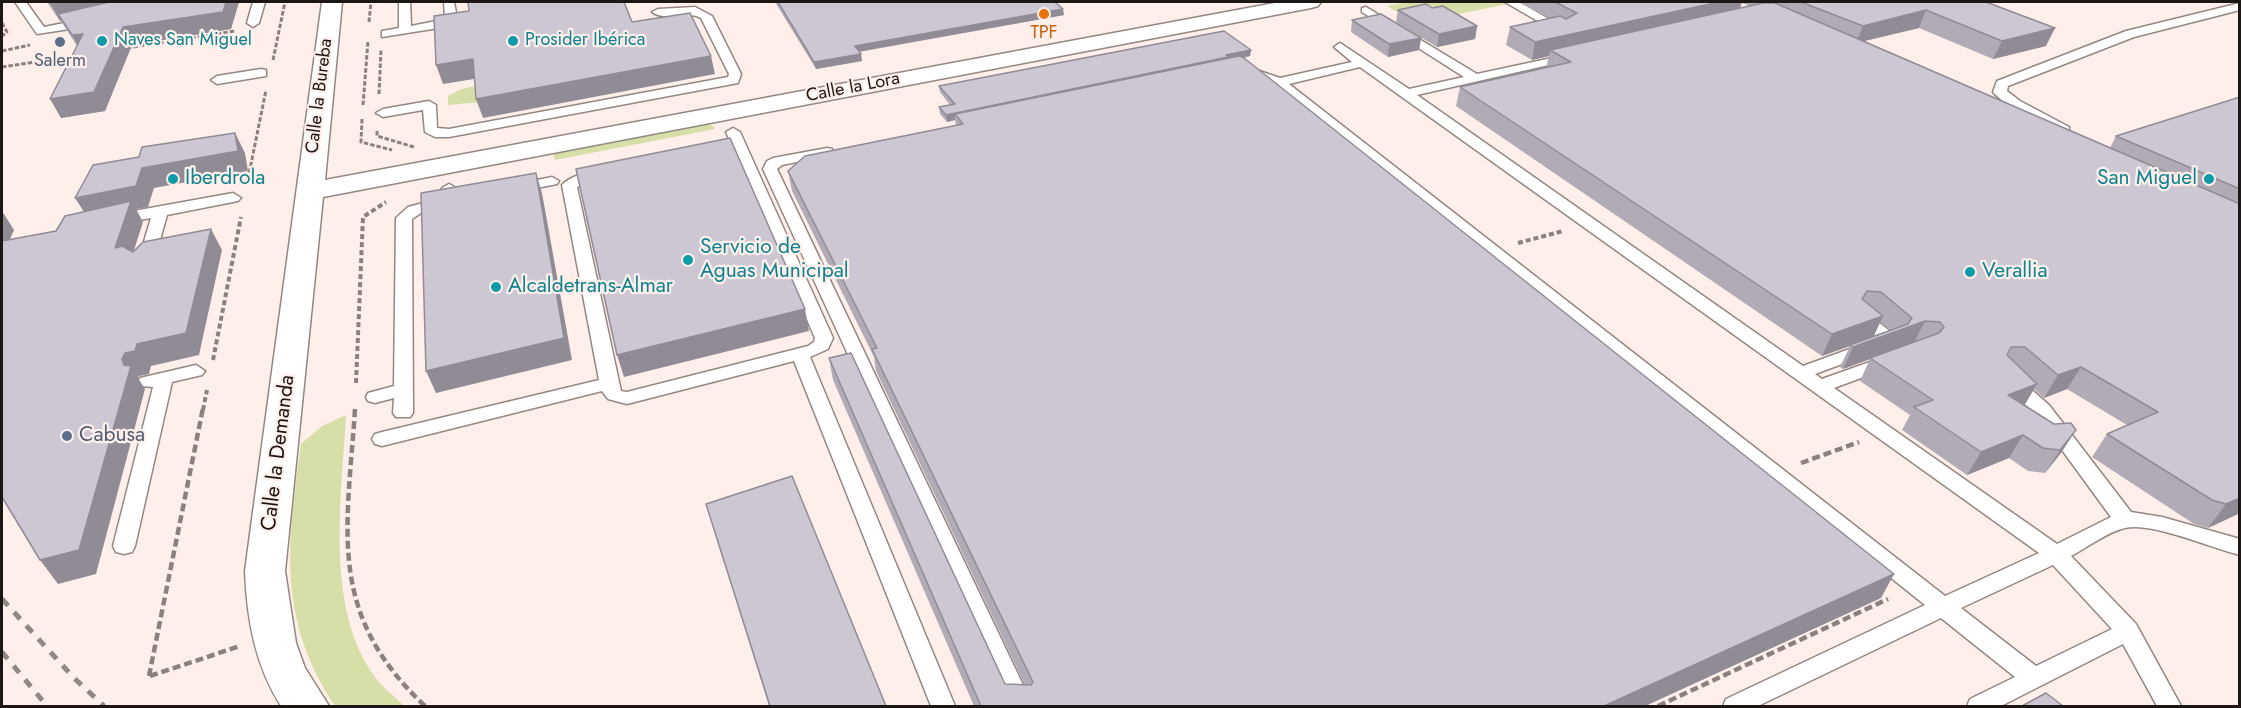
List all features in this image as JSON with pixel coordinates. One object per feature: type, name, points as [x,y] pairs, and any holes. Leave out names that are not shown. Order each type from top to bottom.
[{"type":"street","name":"Calle la Bureba","points":[[307,208],[332,2]]},
{"type":"street","name":"Calle la Lora","points":[[307,208],[344,196],[1244,7],[1311,2]]},
{"type":"street","name":"Calle la Lora","points":[[313,153],[358,168],[393,186]]},
{"type":"street","name":"Calle la Demanda","points":[[306,706],[292,688],[271,637],[265,571],[307,208]]},
{"type":"lane","points":[[21,2],[41,31],[98,20]]},
{"type":"lane","points":[[248,27],[259,2]]},
{"type":"lane","points":[[404,2],[405,31]]},
{"type":"lane","points":[[386,34],[445,22],[451,18],[449,2]]},
{"type":"lane","points":[[1511,2],[1565,32]]},
{"type":"lane","points":[[2076,136],[2015,104],[2000,92],[2001,84],[2130,34],[2240,6]]},
{"type":"lane","points":[[1371,9],[1480,76]]},
{"type":"lane","points":[[379,113],[429,105],[430,129],[435,133],[448,133],[733,80],[735,74],[706,16],[695,10],[658,12]]},
{"type":"lane","points":[[1340,47],[2056,554],[2128,631],[2169,706]]},
{"type":"lane","points":[[1406,94],[1589,52]]},
{"type":"lane","points":[[1279,82],[1363,63]]},
{"type":"lane","points":[[1228,71],[1239,69],[1279,82],[2034,678]]},
{"type":"lane","points":[[217,80],[266,75]]},
{"type":"lane","points":[[614,173],[579,180],[569,186],[611,393],[616,397],[627,398],[800,354],[822,345],[824,338],[734,143]]},
{"type":"lane","points":[[848,147],[778,161],[772,164],[770,169],[1021,706]]},
{"type":"lane","points":[[507,190],[552,181]]},
{"type":"lane","points":[[403,413],[404,218],[409,212],[454,196]]},
{"type":"lane","points":[[105,222],[238,202]]},
{"type":"lane","points":[[144,266],[160,212]]},
{"type":"lane","points":[[1799,374],[1890,340],[1863,319]]},
{"type":"lane","points":[[800,354],[943,706]]},
{"type":"lane","points":[[1818,387],[1901,357]]},
{"type":"lane","points":[[124,546],[155,380],[205,372]]},
{"type":"lane","points":[[2005,376],[2042,409],[2125,520]]},
{"type":"lane","points":[[382,440],[609,384]]},
{"type":"lane","points":[[375,397],[404,390]]},
{"type":"lane","points":[[1735,706],[2125,520],[2157,524],[2218,543],[2240,547]]},
{"type":"lane","points":[[1979,706],[2128,631]]},
{"type":"path","points":[[247,186],[266,75],[285,2]]},
{"type":"path","points":[[2,23],[7,32],[2,36]]},
{"type":"path","points":[[118,50],[248,27]]},
{"type":"path","points":[[377,136],[381,46]]},
{"type":"path","points":[[2,67],[83,55]]},
{"type":"path","points":[[356,390],[363,218],[393,186]]},
{"type":"path","points":[[238,202],[149,676],[244,644]]},
{"type":"path","points":[[1492,250],[1588,224]]},
{"type":"path","points":[[356,401],[348,553],[355,593],[365,630],[396,679],[425,706]]},
{"type":"path","points":[[1774,474],[1883,433]]},
{"type":"path","points":[[1658,706],[1888,598]]},
{"type":"green space","points":[[1408,2],[1503,2],[1508,4],[1430,20],[1409,19],[1387,6]]},
{"type":"green space","points":[[480,85],[482,102],[448,105],[448,96],[461,89]]},
{"type":"green space","points":[[702,123],[713,126],[715,129],[555,160],[552,150]]},
{"type":"green space","points":[[346,415],[340,550],[342,585],[348,618],[359,649],[375,677],[404,706],[335,706],[316,674],[303,642],[295,611],[290,547],[301,444],[322,426]]},
{"type":"building","points":[[109,2],[226,2],[223,12],[123,27],[94,92],[50,99],[83,34],[72,35],[58,14]]},
{"type":"building","points":[[468,2],[624,2],[632,22],[690,13],[711,56],[476,99],[473,59],[436,65],[434,16],[469,11]]},
{"type":"building","points":[[778,2],[1055,2],[1063,9],[855,46],[861,54],[814,62]]},
{"type":"building","points":[[1555,2],[1719,2],[1535,42],[1510,27],[1560,16],[1566,19],[1577,13]]},
{"type":"building","points":[[1801,2],[1986,2],[2055,28],[2002,41],[1926,10],[1863,26]]},
{"type":"building","name":"Verallia","points":[[1763,3],[1775,3],[2240,204],[2240,498],[2226,504],[2212,500],[2107,434],[2158,412],[2081,367],[2058,375],[2025,347],[2011,347],[2007,355],[2037,384],[2008,395],[2054,424],[2071,423],[2076,430],[2060,450],[2043,448],[2023,435],[1981,452],[1914,407],[1933,400],[1870,358],[1939,333],[1944,327],[1940,322],[1925,321],[1853,347],[1850,345],[1908,324],[1912,318],[1881,292],[1867,291],[1862,299],[1883,316],[1832,334],[1460,87],[1571,62],[1550,50]]},
{"type":"building","points":[[1426,4],[1432,8],[1443,6],[1477,26],[1439,34],[1398,10]]},
{"type":"building","points":[[1381,14],[1421,38],[1389,44],[1352,20]]},
{"type":"building","points":[[1224,31],[1251,50],[1226,55],[1228,57],[946,115],[939,107],[955,104],[939,86]]},
{"type":"building","points":[[1239,56],[1894,574],[1604,706],[981,706],[829,358],[851,353],[1005,684],[1031,685],[1033,682],[872,349],[877,348],[788,171],[805,156],[963,124],[955,114]]},
{"type":"building","name":"San Miguel","points":[[2240,97],[2240,189],[2116,136]]},
{"type":"building","points":[[235,133],[238,151],[142,168],[136,186],[75,198],[93,165],[139,157],[142,147]]},
{"type":"building","name":"Servicio de Aguas Municipal","points":[[730,138],[805,309],[617,355],[576,169]]},
{"type":"building","name":"Alcaldetrans-Almar","points":[[536,173],[564,338],[426,371],[421,193]]},
{"type":"building","name":"Cabusa","points":[[131,201],[115,248],[122,246],[133,252],[143,242],[211,229],[186,333],[137,344],[135,351],[125,353],[122,359],[124,365],[131,366],[79,550],[40,560],[2,497],[2,241],[56,231],[65,216]]},
{"type":"building","points":[[792,476],[886,706],[770,706],[706,504]]},
{"type":"building","points":[[2046,693],[2063,706],[2022,706]]},
{"type":"railway","points":[[2,599],[74,678],[104,706]]},
{"type":"railway","points":[[2,652],[47,706]]},
{"type":"place","name":"TPF","points":[[1044,14]]},
{"type":"place","name":"Naves San Miguel","points":[[102,41]]},
{"type":"place","name":"Prosider Ibérica","points":[[513,41]]},
{"type":"place","name":"Salerm","points":[[60,42]]},
{"type":"place","name":"Iberdrola","points":[[173,179]]},
{"type":"place","name":"San Miguel","points":[[2209,179]]},
{"type":"place","name":"Servicio de Aguas Municipal","points":[[688,260]]},
{"type":"place","name":"Verallia","points":[[1970,272]]},
{"type":"place","name":"Alcaldetrans-Almar","points":[[496,287]]},
{"type":"place","name":"Cabusa","points":[[67,436]]}]
